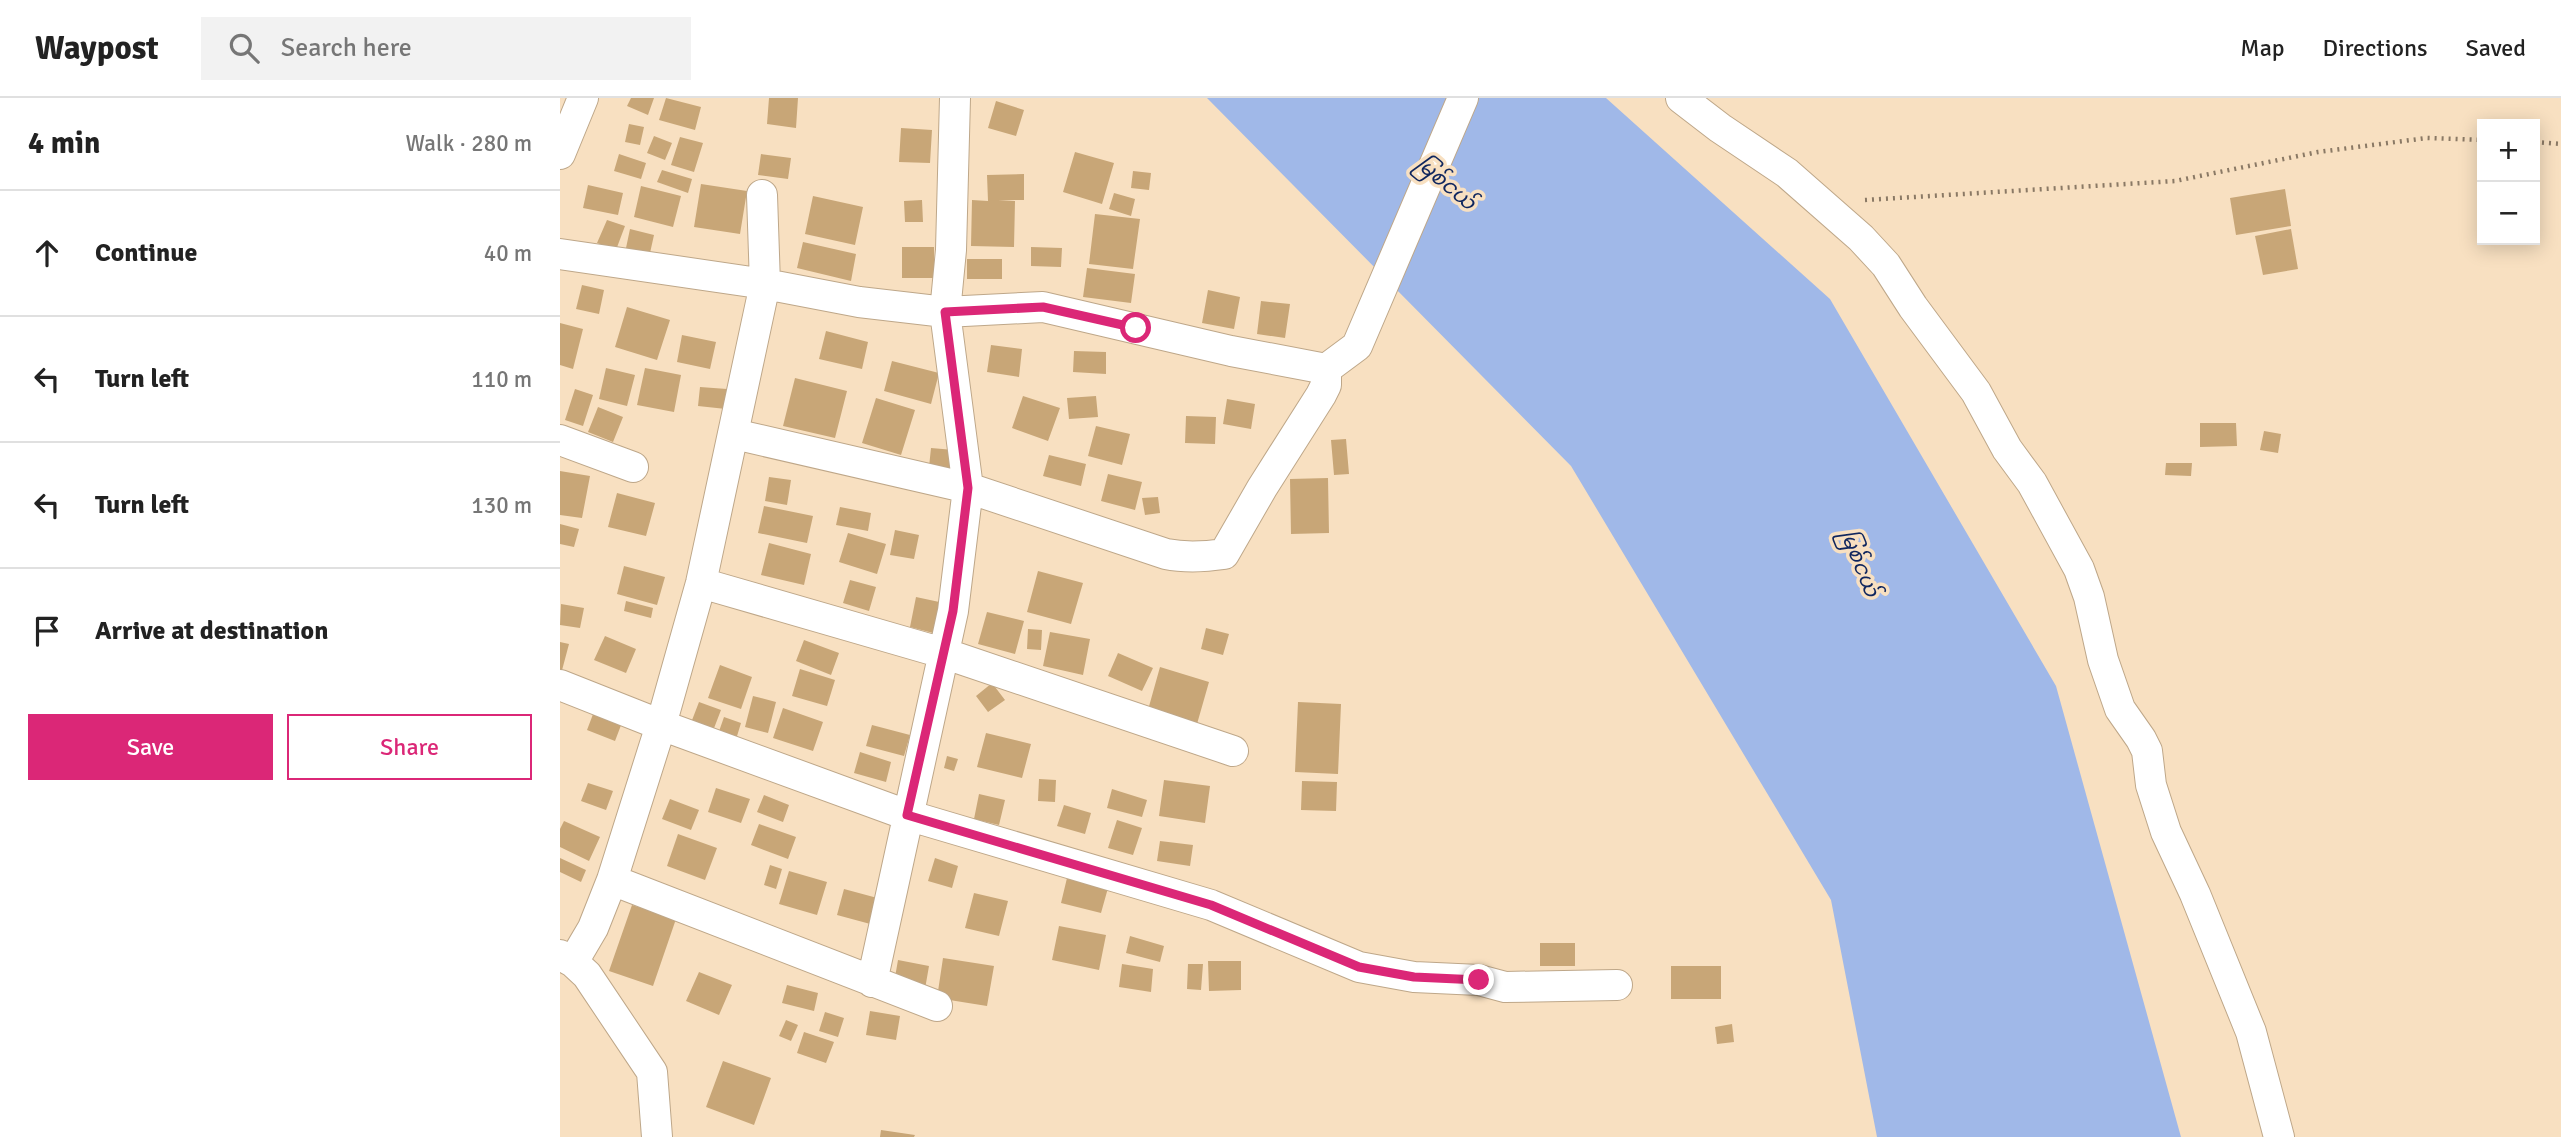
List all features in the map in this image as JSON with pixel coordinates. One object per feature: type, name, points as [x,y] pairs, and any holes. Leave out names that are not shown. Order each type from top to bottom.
[{"type":"street","points":[[560,154],[583,98]]},
{"type":"street","points":[[872,982],[953,611],[968,488],[945,312],[951,250],[955,98]]},
{"type":"street","points":[[560,254],[765,284],[859,302],[945,312],[1043,307],[1231,351],[1326,369],[1357,346],[1463,98]]},
{"type":"street","points":[[1681,98],[1787,173],[1861,238],[1886,265],[1913,307],[1976,392],[2007,449],[2032,483],[2078,569],[2089,597],[2103,660],[2120,709],[2147,751],[2151,785],[2166,832],[2195,894],[2251,1032],[2279,1137]]},
{"type":"street","points":[[657,1137],[652,1072],[587,975],[567,958],[593,928],[612,880],[661,725],[701,583],[765,284],[762,195]]},
{"type":"street","points":[[734,434],[968,488],[1166,554],[1186,558],[1224,554],[1321,395],[1326,385],[1326,369]]},
{"type":"street","points":[[560,440],[633,467]]},
{"type":"street","points":[[701,583],[943,653],[1233,751]]},
{"type":"street","points":[[560,685],[907,815],[1211,905],[1335,958],[1368,969],[1414,977],[1479,980],[1504,986],[1617,985]]},
{"type":"street","points":[[612,880],[937,1006]]},
{"type":"path","points":[[1821,202],[2175,181],[2318,152],[2427,138],[2477,140]]},
{"type":"path","points":[[2540,142],[2561,144]]},
{"type":"water","name":"မြစ်ငယ်","points":[[1207,98],[1606,98],[1830,299],[2056,686],[2181,1137],[1877,1137],[1831,900],[1571,466]]},
{"type":"building","points":[[631,98],[654,98],[648,115],[627,106]]},
{"type":"building","points":[[666,98],[701,107],[695,130],[659,120]]},
{"type":"building","points":[[769,98],[798,98],[796,128],[767,124]]},
{"type":"building","points":[[996,101],[1024,110],[1016,136],[988,128]]},
{"type":"building","points":[[629,124],[644,127],[640,145],[625,142]]},
{"type":"building","points":[[901,128],[932,130],[930,163],[899,162]]},
{"type":"building","points":[[654,136],[672,143],[665,160],[647,153]]},
{"type":"building","points":[[680,137],[703,143],[694,172],[671,165]]},
{"type":"building","points":[[1075,152],[1114,163],[1102,204],[1063,192]]},
{"type":"building","points":[[619,154],[646,163],[641,179],[614,171]]},
{"type":"building","points":[[761,154],[791,158],[788,179],[758,175]]},
{"type":"building","points":[[662,170],[692,179],[688,193],[657,182]]},
{"type":"building","points":[[1133,171],[1151,173],[1149,190],[1131,188]]},
{"type":"building","points":[[1024,174],[1024,200],[998,200],[1015,201],[1014,247],[971,246],[972,200],[988,201],[987,175]]},
{"type":"building","points":[[701,184],[747,191],[740,234],[694,227]]},
{"type":"building","points":[[588,185],[623,193],[618,215],[583,208]]},
{"type":"building","points":[[641,186],[681,196],[673,227],[634,217]]},
{"type":"building","points":[[2285,189],[2291,226],[2236,235],[2230,198]]},
{"type":"building","points":[[1114,193],[1135,199],[1131,216],[1109,209]]},
{"type":"building","points":[[813,196],[863,207],[855,245],[805,234]]},
{"type":"building","points":[[922,200],[923,222],[905,222],[904,201]]},
{"type":"building","points":[[1095,214],[1140,219],[1133,269],[1089,264]]},
{"type":"building","points":[[607,220],[625,226],[616,250],[597,243]]},
{"type":"building","points":[[630,229],[654,235],[650,253],[626,248]]},
{"type":"building","points":[[2291,229],[2298,269],[2263,275],[2255,236]]},
{"type":"building","points":[[803,242],[856,254],[851,281],[797,268]]},
{"type":"building","points":[[902,247],[934,247],[934,278],[902,278]]},
{"type":"building","points":[[1031,247],[1062,248],[1061,267],[1031,266]]},
{"type":"building","points":[[967,259],[1002,259],[1002,279],[967,279]]},
{"type":"building","points":[[1087,268],[1135,274],[1131,303],[1083,297]]},
{"type":"building","points":[[582,285],[604,290],[599,314],[576,309]]},
{"type":"building","points":[[1208,290],[1240,297],[1234,329],[1202,323]]},
{"type":"building","points":[[1261,301],[1290,304],[1285,338],[1257,334]]},
{"type":"building","points":[[627,307],[670,320],[657,360],[615,347]]},
{"type":"building","points":[[560,323],[583,329],[573,369],[560,365]]},
{"type":"building","points":[[826,331],[868,342],[862,369],[819,359]]},
{"type":"building","points":[[682,335],[716,342],[710,369],[677,362]]},
{"type":"building","points":[[991,345],[1022,349],[1019,377],[987,372]]},
{"type":"building","points":[[1074,351],[1106,352],[1106,374],[1073,372]]},
{"type":"building","points":[[892,361],[939,373],[931,404],[884,391]]},
{"type":"building","points":[[606,368],[635,375],[627,406],[599,399]]},
{"type":"building","points":[[645,368],[681,375],[674,412],[637,405]]},
{"type":"building","points":[[795,378],[847,391],[835,438],[783,426]]},
{"type":"building","points":[[700,387],[727,389],[726,409],[698,406]]},
{"type":"building","points":[[575,389],[593,395],[583,426],[565,420]]},
{"type":"building","points":[[1023,396],[1060,408],[1048,441],[1012,428]]},
{"type":"building","points":[[1096,396],[1098,417],[1069,419],[1067,398]]},
{"type":"building","points":[[876,398],[915,410],[901,455],[862,443]]},
{"type":"building","points":[[1227,399],[1255,404],[1251,429],[1223,424]]},
{"type":"building","points":[[598,407],[623,417],[613,442],[588,432]]},
{"type":"building","points":[[1186,416],[1216,417],[1215,444],[1185,443]]},
{"type":"building","points":[[2200,423],[2236,423],[2237,446],[2200,447]]},
{"type":"building","points":[[1096,426],[1130,434],[1122,465],[1088,456]]},
{"type":"building","points":[[2264,431],[2281,434],[2278,453],[2260,450]]},
{"type":"building","points":[[1346,439],[1349,474],[1334,475],[1331,440]]},
{"type":"building","points":[[931,448],[954,450],[953,469],[929,467]]},
{"type":"building","points":[[1049,455],[1086,464],[1081,486],[1043,476]]},
{"type":"building","points":[[2166,463],[2192,463],[2191,476],[2165,475]]},
{"type":"building","points":[[560,471],[590,476],[582,518],[560,515]]},
{"type":"building","points":[[1108,474],[1142,482],[1135,510],[1101,501]]},
{"type":"building","points":[[769,477],[791,480],[787,505],[765,501]]},
{"type":"building","points":[[1328,478],[1329,533],[1291,534],[1290,479]]},
{"type":"building","points":[[617,493],[655,503],[646,536],[608,527]]},
{"type":"building","points":[[1158,497],[1160,513],[1145,515],[1142,498]]},
{"type":"building","points":[[764,506],[813,516],[807,543],[758,533]]},
{"type":"building","points":[[840,507],[871,513],[868,531],[836,525]]},
{"type":"building","points":[[560,524],[579,529],[574,547],[560,544]]},
{"type":"building","points":[[895,530],[919,535],[914,559],[890,555]]},
{"type":"building","points":[[848,533],[886,544],[877,574],[839,562]]},
{"type":"building","points":[[769,543],[811,554],[804,585],[761,575]]},
{"type":"building","points":[[624,566],[665,577],[657,605],[617,594]]},
{"type":"building","points":[[1038,571],[1083,583],[1071,624],[1027,612]]},
{"type":"building","points":[[850,580],[876,587],[869,611],[843,603]]},
{"type":"building","points":[[916,597],[944,603],[937,634],[910,627]]},
{"type":"building","points":[[626,601],[653,608],[651,618],[624,611]]},
{"type":"building","points":[[561,604],[584,608],[580,628],[560,625]]},
{"type":"building","points":[[987,612],[1024,621],[1015,654],[978,644]]},
{"type":"building","points":[[1206,628],[1229,634],[1223,655],[1201,649]]},
{"type":"building","points":[[1028,629],[1042,630],[1041,650],[1027,649]]},
{"type":"building","points":[[1050,632],[1090,639],[1083,675],[1043,666]]},
{"type":"building","points":[[605,636],[636,649],[626,673],[594,660]]},
{"type":"building","points":[[804,640],[839,653],[831,675],[796,661]]},
{"type":"building","points":[[560,642],[569,644],[561,674],[560,673]]},
{"type":"building","points":[[1118,653],[1153,668],[1142,691],[1108,676]]},
{"type":"building","points":[[720,665],[752,677],[741,709],[708,698]]},
{"type":"building","points":[[1160,667],[1209,682],[1197,724],[1148,710]]},
{"type":"building","points":[[800,669],[835,680],[827,706],[792,696]]},
{"type":"building","points":[[992,683],[1005,700],[988,712],[976,696]]},
{"type":"building","points":[[753,696],[776,702],[768,733],[745,727]]},
{"type":"building","points":[[699,702],[721,710],[711,736],[689,728]]},
{"type":"building","points":[[1298,702],[1341,704],[1338,774],[1295,772]]},
{"type":"building","points":[[783,708],[823,722],[813,751],[773,738]]},
{"type":"building","points":[[595,709],[623,720],[615,741],[587,730]]},
{"type":"building","points":[[724,717],[741,723],[734,746],[716,740]]},
{"type":"building","points":[[872,725],[910,735],[904,756],[866,746]]},
{"type":"building","points":[[986,733],[1031,744],[1022,778],[977,767]]},
{"type":"building","points":[[860,752],[891,762],[886,782],[854,773]]},
{"type":"building","points":[[947,756],[958,759],[954,771],[944,768]]},
{"type":"building","points":[[1039,779],[1056,780],[1055,802],[1038,801]]},
{"type":"building","points":[[1164,780],[1210,786],[1205,823],[1159,816]]},
{"type":"building","points":[[1302,781],[1337,782],[1336,811],[1301,810]]},
{"type":"building","points":[[588,783],[613,791],[606,810],[581,801]]},
{"type":"building","points":[[716,788],[750,799],[741,823],[708,812]]},
{"type":"building","points":[[1112,789],[1147,800],[1142,817],[1107,808]]},
{"type":"building","points":[[979,794],[1005,800],[999,825],[974,819]]},
{"type":"building","points":[[764,795],[789,805],[783,822],[757,812]]},
{"type":"building","points":[[670,799],[699,810],[691,830],[662,819]]},
{"type":"building","points":[[1064,805],[1091,813],[1085,834],[1057,826]]},
{"type":"building","points":[[1117,820],[1142,828],[1133,855],[1108,848]]},
{"type":"building","points":[[564,821],[600,837],[589,861],[560,847],[560,829]]},
{"type":"building","points":[[759,824],[796,837],[788,859],[751,845]]},
{"type":"building","points":[[678,834],[717,848],[705,880],[667,866]]},
{"type":"building","points":[[1160,841],[1193,845],[1190,866],[1157,861]]},
{"type":"building","points":[[560,858],[586,870],[581,882],[560,872]]},
{"type":"building","points":[[935,858],[958,866],[952,888],[928,881]]},
{"type":"building","points":[[770,865],[782,869],[776,889],[764,885]]},
{"type":"building","points":[[789,871],[827,882],[817,915],[779,904]]},
{"type":"building","points":[[1067,878],[1108,888],[1101,913],[1061,903]]},
{"type":"building","points":[[844,889],[881,899],[874,925],[837,915]]},
{"type":"building","points":[[974,893],[1008,901],[999,936],[965,928]]},
{"type":"building","points":[[632,905],[676,919],[653,986],[609,971]]},
{"type":"building","points":[[1059,926],[1106,935],[1099,970],[1052,960]]},
{"type":"building","points":[[1130,936],[1164,946],[1160,962],[1126,953]]},
{"type":"building","points":[[1540,943],[1575,943],[1575,966],[1540,966]]},
{"type":"building","points":[[943,958],[994,966],[987,1006],[937,998]]},
{"type":"building","points":[[898,960],[929,966],[925,989],[894,983]]},
{"type":"building","points":[[1208,961],[1241,961],[1241,990],[1209,991]]},
{"type":"building","points":[[1122,964],[1153,969],[1151,992],[1119,987]]},
{"type":"building","points":[[1188,964],[1203,964],[1201,990],[1187,989]]},
{"type":"building","points":[[1671,966],[1721,966],[1721,999],[1671,999]]},
{"type":"building","points":[[699,972],[732,985],[719,1015],[686,1001]]},
{"type":"building","points":[[787,985],[818,993],[814,1011],[782,1003]]},
{"type":"building","points":[[870,1011],[900,1016],[896,1040],[866,1035]]},
{"type":"building","points":[[825,1012],[844,1018],[838,1037],[819,1031]]},
{"type":"building","points":[[786,1020],[798,1025],[791,1041],[779,1036]]},
{"type":"building","points":[[1732,1024],[1734,1042],[1717,1044],[1715,1027]]},
{"type":"building","points":[[804,1032],[834,1042],[826,1063],[797,1053]]},
{"type":"building","points":[[723,1061],[771,1078],[754,1125],[706,1107]]},
{"type":"building","points":[[881,1130],[915,1135],[880,1137]]},
{"type":"route","points":[[1136,328],[1043,307],[945,312],[968,488],[953,611],[907,815],[1211,905],[1359,967],[1414,977],[1479,980]]}]
